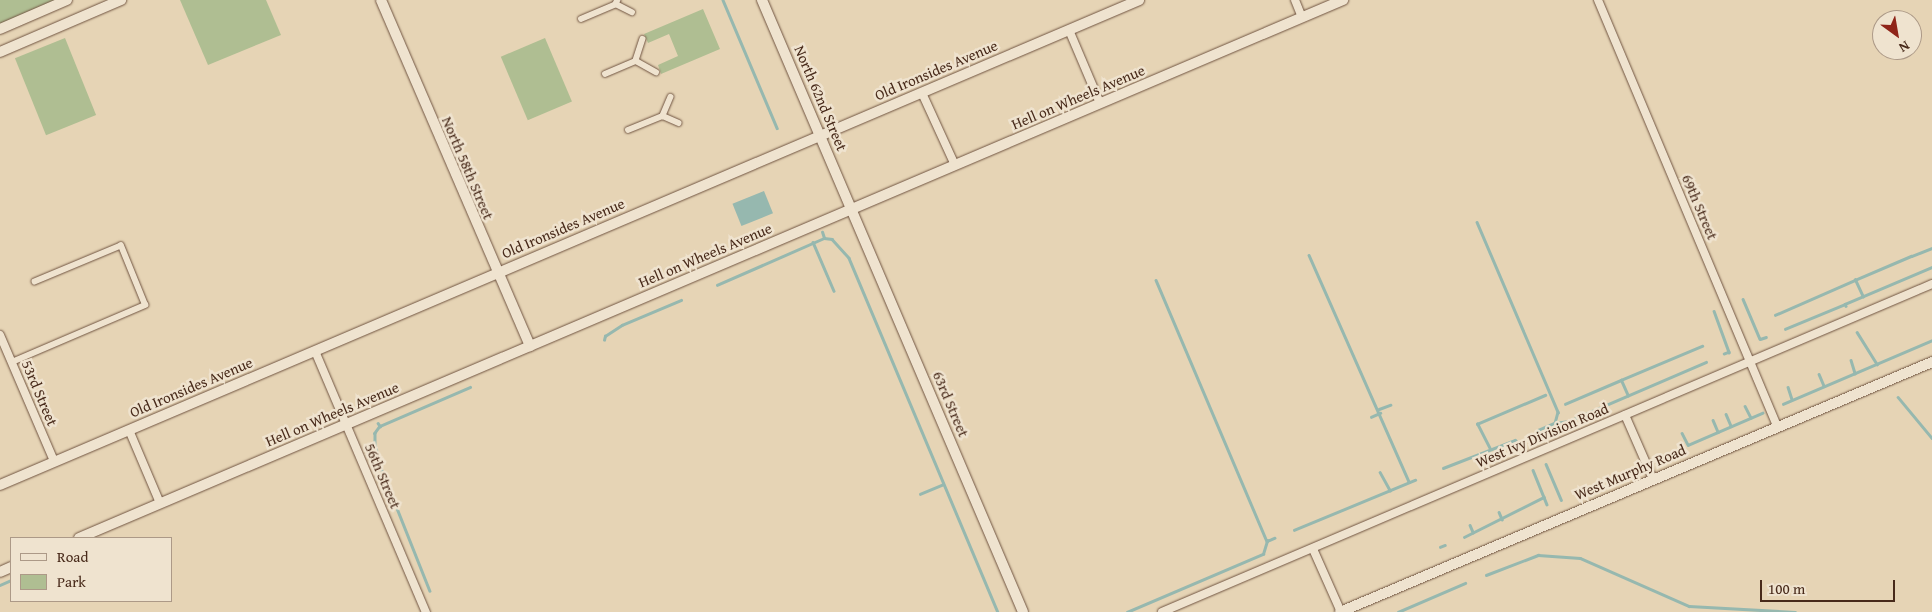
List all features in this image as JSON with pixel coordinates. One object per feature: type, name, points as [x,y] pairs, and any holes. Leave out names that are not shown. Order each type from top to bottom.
[{"type":"street","points":[[0,29],[67,0]]},
{"type":"street","points":[[0,52],[122,0]]},
{"type":"street","name":"North 58th Street","points":[[381,0],[530,346]]},
{"type":"street","name":"North 62nd Street","points":[[762,0],[852,209]]},
{"type":"street","name":"Old Ironsides Avenue","points":[[0,485],[1139,0]]},
{"type":"street","points":[[1295,0],[1302,17]]},
{"type":"street","name":"Hell on Wheels Avenue","points":[[81,537],[1343,0]]},
{"type":"street","name":"69th Street","points":[[1598,0],[1778,426]]},
{"type":"street","points":[[581,18],[617,2],[632,12]]},
{"type":"street","points":[[1069,30],[1100,103]]},
{"type":"street","points":[[605,74],[636,61],[643,39]]},
{"type":"street","points":[[636,61],[656,72]]},
{"type":"street","points":[[922,92],[955,165]]},
{"type":"street","points":[[628,130],[662,116],[671,97]]},
{"type":"street","points":[[662,116],[679,123]]},
{"type":"street","name":"63rd Street","points":[[852,209],[1023,612]]},
{"type":"street","points":[[12,362],[145,305],[122,246],[35,282]]},
{"type":"street","name":"West Ivy Division Road","points":[[1162,612],[1932,284]]},
{"type":"street","name":"53rd Street","points":[[0,335],[54,462]]},
{"type":"street","name":"56th Street","points":[[315,351],[426,612]]},
{"type":"street","name":"West Murphy Road","points":[[1340,612],[1932,362]]},
{"type":"street","points":[[1625,414],[1653,479]]},
{"type":"street","points":[[129,430],[160,504]]},
{"type":"street","points":[[1313,549],[1340,612]]},
{"type":"green space","points":[[0,0],[57,0],[0,25]]},
{"type":"green space","points":[[180,0],[266,0],[281,35],[208,65]]},
{"type":"green space","points":[[703,9],[720,49],[661,74],[658,65],[678,56],[669,34],[648,43],[644,34]]},
{"type":"green space","points":[[65,38],[96,115],[46,135],[15,58]]},
{"type":"green space","points":[[545,38],[572,102],[528,120],[501,57]]},
{"type":"water","points":[[764,191],[773,213],[741,226],[732,204]]},
{"type":"waterway","points":[[723,0],[777,128]]},
{"type":"waterway","points":[[1477,222],[1558,412],[1555,423],[1539,430],[1536,441]]},
{"type":"waterway","points":[[717,285],[824,238],[822,232]]},
{"type":"waterway","points":[[824,238],[832,239],[849,258],[998,612]]},
{"type":"waterway","points":[[813,242],[834,291]]},
{"type":"waterway","points":[[1912,256],[1932,248]]},
{"type":"waterway","points":[[1309,255],[1409,482]]},
{"type":"waterway","points":[[1863,297],[1855,280],[1911,256]]},
{"type":"waterway","points":[[1845,304],[1932,267]]},
{"type":"waterway","points":[[1156,280],[1267,541],[1274,538]]},
{"type":"waterway","points":[[1775,315],[1855,280]]},
{"type":"waterway","points":[[1743,299],[1760,339],[1766,337]]},
{"type":"waterway","points":[[604,340],[605,336],[622,325],[681,300]]},
{"type":"waterway","points":[[1785,329],[1845,304],[1846,306]]},
{"type":"waterway","points":[[1714,311],[1729,352],[1724,354]]},
{"type":"waterway","points":[[1857,332],[1877,364]]},
{"type":"waterway","points":[[1783,404],[1932,340]]},
{"type":"waterway","points":[[1628,396],[1621,380],[1702,346]]},
{"type":"waterway","points":[[1851,360],[1855,373]]},
{"type":"waterway","points":[[1555,423],[1569,421],[1706,362]]},
{"type":"waterway","points":[[1819,374],[1824,386]]},
{"type":"waterway","points":[[1565,404],[1621,380]]},
{"type":"waterway","points":[[378,423],[380,426],[470,387]]},
{"type":"waterway","points":[[1788,387],[1792,399]]},
{"type":"waterway","points":[[1490,449],[1477,424],[1545,395]]},
{"type":"waterway","points":[[1898,397],[1932,438]]},
{"type":"waterway","points":[[1379,409],[1390,405]]},
{"type":"waterway","points":[[1745,406],[1751,418]]},
{"type":"waterway","points":[[1371,417],[1380,413]]},
{"type":"waterway","points":[[1682,433],[1688,445],[1762,413]]},
{"type":"waterway","points":[[1726,414],[1731,426]]},
{"type":"waterway","points":[[1713,420],[1718,432]]},
{"type":"waterway","points":[[380,426],[375,433],[375,444],[381,468],[430,591]]},
{"type":"waterway","points":[[1443,468],[1515,440],[1522,446]]},
{"type":"waterway","points":[[1546,464],[1561,500]]},
{"type":"waterway","points":[[1533,470],[1547,504]]},
{"type":"waterway","points":[[1380,472],[1390,490]]},
{"type":"waterway","points":[[1294,530],[1415,480]]},
{"type":"waterway","points":[[920,494],[943,484]]},
{"type":"waterway","points":[[1464,537],[1544,497]]},
{"type":"waterway","points":[[1499,512],[1502,519]]},
{"type":"waterway","points":[[1470,525],[1473,532]]},
{"type":"waterway","points":[[1127,612],[1263,554],[1267,541]]},
{"type":"waterway","points":[[1440,547],[1445,545]]},
{"type":"waterway","points":[[1486,575],[1538,555],[1580,558],[1689,606],[1795,612]]},
{"type":"waterway","points":[[0,585],[10,580]]},
{"type":"waterway","points":[[1398,612],[1465,583]]}]
